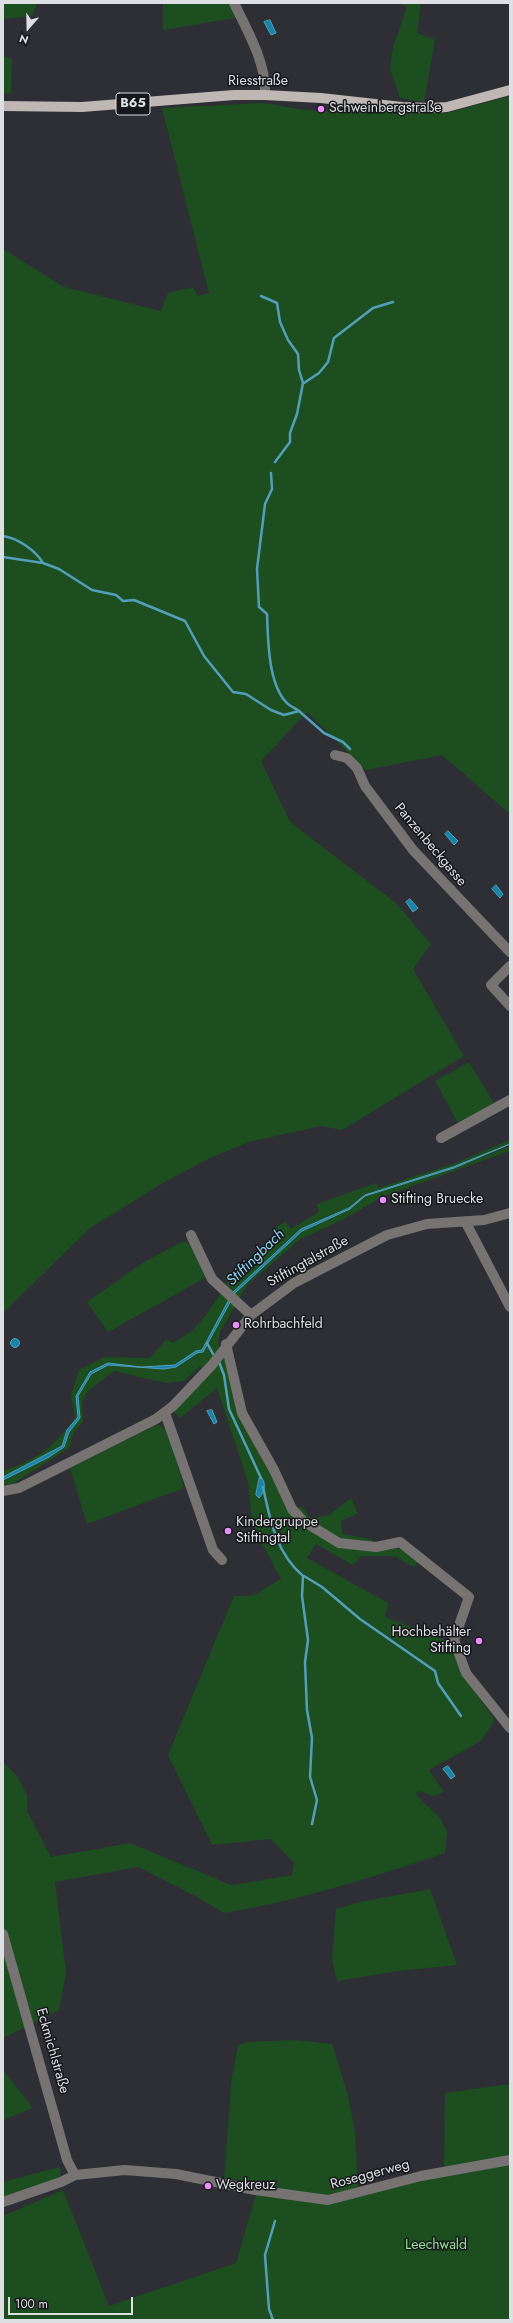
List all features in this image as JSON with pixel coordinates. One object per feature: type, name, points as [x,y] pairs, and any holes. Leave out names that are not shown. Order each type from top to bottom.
[{"type":"main road","name":"Riesstraße","points":[[3,106],[82,108],[207,97],[265,95],[321,98],[402,107],[430,108],[446,106],[510,90]]},
{"type":"street","points":[[234,3],[261,66],[265,95]]},
{"type":"street","name":"Panzenbeckgasse","points":[[335,755],[347,758],[357,768],[365,786],[413,850],[510,952]]},
{"type":"street","points":[[510,966],[491,985],[510,1006]]},
{"type":"street","points":[[441,1138],[510,1100]]},
{"type":"street","name":"Stiftingtalstraße","points":[[3,1491],[19,1488],[37,1480],[99,1446],[144,1426],[164,1412],[212,1365],[226,1344],[252,1315],[264,1304],[294,1283],[387,1234],[427,1224],[484,1220],[510,1213]]},
{"type":"street","points":[[466,1222],[510,1307]]},
{"type":"street","points":[[191,1235],[212,1279],[252,1315]]},
{"type":"street","points":[[226,1344],[242,1413],[274,1470],[292,1509],[303,1521],[339,1543],[376,1547],[400,1542],[469,1597],[454,1640],[466,1674],[510,1728]]},
{"type":"street","points":[[164,1412],[213,1550],[222,1560]]},
{"type":"street","name":"Eckmichlstraße","points":[[3,1934],[68,2160],[75,2175]]},
{"type":"street","name":"Roseggerweg","points":[[3,2202],[61,2182],[75,2175],[125,2170],[176,2174],[224,2185],[328,2200],[421,2176],[510,2160]]},
{"type":"green space","points":[[3,3],[37,3],[32,16],[3,19]]},
{"type":"green space","points":[[163,3],[234,3],[240,17],[163,30]]},
{"type":"green space","points":[[398,3],[421,3],[417,33],[435,40],[424,102],[400,98],[390,69],[393,47],[407,7]]},
{"type":"green space","points":[[3,56],[12,59],[11,93],[3,94]]},
{"type":"green space","points":[[510,96],[510,814],[442,755],[366,770],[307,712],[261,761],[290,822],[396,903],[431,944],[413,969],[464,1056],[342,1130],[321,1126],[249,1142],[212,1157],[168,1180],[90,1228],[3,1313],[3,249],[64,287],[161,311],[168,293],[193,287],[198,296],[209,293],[162,108],[264,103],[305,110],[346,112],[370,109],[447,113]]},
{"type":"green space","points":[[469,1062],[495,1105],[459,1125],[435,1081]]},
{"type":"green space","points":[[510,1140],[510,1144],[453,1167],[365,1195],[349,1208],[301,1229],[233,1292],[202,1350],[196,1351],[175,1365],[141,1367],[108,1363],[90,1372],[76,1396],[78,1417],[67,1430],[62,1446],[3,1477],[3,1471],[26,1462],[52,1445],[75,1418],[71,1396],[79,1370],[104,1357],[150,1358],[166,1339],[173,1343],[192,1331],[207,1314],[233,1274],[273,1240],[277,1226],[286,1222],[291,1229],[319,1212],[317,1204],[376,1183],[378,1188],[453,1164]]},
{"type":"green space","points":[[510,1146],[510,1151],[384,1196],[344,1219],[299,1240],[247,1285],[220,1332],[218,1343],[289,1512],[301,1506],[311,1518],[329,1515],[351,1498],[358,1513],[341,1521],[342,1534],[372,1539],[373,1550],[398,1548],[418,1561],[414,1567],[394,1556],[361,1556],[353,1565],[316,1544],[307,1558],[388,1603],[385,1617],[452,1643],[462,1674],[495,1720],[481,1741],[429,1770],[444,1792],[433,1796],[421,1791],[415,1794],[440,1818],[447,1832],[445,1853],[336,1888],[280,1902],[224,1913],[195,1896],[138,1867],[55,1882],[66,1973],[59,2010],[3,2038],[3,1762],[17,1776],[27,1795],[27,1811],[51,1857],[130,1843],[231,1885],[292,1875],[294,1863],[271,1839],[212,1845],[168,1755],[234,1596],[252,1596],[281,1579],[252,1525],[248,1482],[217,1388],[180,1418],[174,1411],[209,1374],[200,1366],[184,1381],[166,1383],[114,1371],[88,1391],[82,1402],[83,1422],[74,1431],[69,1448],[12,1484],[3,1485],[3,1480],[49,1457],[64,1447],[69,1432],[80,1418],[78,1396],[91,1374],[108,1365],[164,1369],[176,1367],[197,1353],[203,1352],[235,1293],[302,1231],[350,1209],[365,1196],[454,1168]]},
{"type":"green space","points":[[182,1242],[187,1242],[196,1253],[206,1275],[203,1279],[108,1332],[87,1302],[144,1262]]},
{"type":"green space","points":[[158,1424],[168,1431],[184,1488],[87,1524],[70,1468]]},
{"type":"green space","points":[[430,1889],[457,1965],[398,1971],[337,1981],[332,1959],[336,1909],[360,1902]]},
{"type":"green space","name":"Leechwald","points":[[295,2040],[332,2044],[348,2095],[355,2132],[358,2188],[444,2169],[445,2093],[510,2084],[510,2320],[3,2320],[3,2216],[63,2190],[109,2306],[236,2263],[259,2184],[224,2178],[232,2076],[238,2045],[247,2042]]},
{"type":"green space","points":[[3,2070],[33,2108],[3,2120]]},
{"type":"green space","points":[[60,2167],[61,2182],[3,2202],[3,2182]]},
{"type":"water","points":[[270,20],[276,33],[271,35],[264,22]]},
{"type":"water","points":[[448,831],[458,841],[454,845],[445,834]]},
{"type":"water","points":[[496,885],[503,894],[500,898],[492,889]]},
{"type":"water","points":[[410,899],[418,908],[413,912],[406,902]]},
{"type":"water","name":"Stiftingbach","points":[[510,1144],[454,1168],[365,1196],[350,1209],[302,1231],[235,1293],[203,1352],[197,1353],[176,1367],[164,1369],[108,1365],[91,1374],[78,1396],[80,1418],[69,1432],[64,1447],[49,1457],[3,1480],[3,1477],[62,1446],[67,1430],[78,1417],[76,1396],[90,1372],[108,1363],[141,1367],[175,1365],[196,1351],[202,1350],[233,1292],[301,1229],[349,1208],[365,1195],[453,1167]]},
{"type":"water","points":[[15,1338],[20,1343],[15,1348],[10,1343]]},
{"type":"water","points":[[212,1410],[217,1422],[214,1424],[207,1411]]},
{"type":"water","points":[[260,1476],[264,1481],[264,1487],[259,1498],[256,1495]]},
{"type":"water","points":[[448,1766],[455,1776],[451,1779],[443,1769]]},
{"type":"waterway","points":[[261,296],[277,303],[280,322],[288,340],[298,354],[299,370],[303,383],[297,414],[290,433],[290,442],[275,462]]},
{"type":"waterway","points":[[304,383],[319,373],[328,362],[334,338],[373,308],[393,302]]},
{"type":"waterway","points":[[271,473],[272,489],[265,504],[257,569],[259,607],[267,614],[270,660],[276,684],[280,694],[286,702],[299,711]]},
{"type":"waterway","points":[[3,536],[15,539],[26,546],[36,554],[43,563]]},
{"type":"waterway","points":[[3,557],[43,563],[59,569],[92,590],[116,595],[123,601],[134,600],[185,621],[204,656],[233,692],[246,694],[271,710],[284,715],[299,711],[324,733],[343,742],[350,749]]},
{"type":"waterway","points":[[207,1343],[213,1354]]},
{"type":"waterway","points":[[219,1362],[224,1375],[229,1409],[261,1478]]},
{"type":"waterway","points":[[263,1487],[268,1512],[280,1546],[286,1557],[303,1576],[302,1596],[308,1640],[305,1662],[307,1710],[312,1738],[310,1777],[317,1800],[312,1824]]},
{"type":"waterway","points":[[304,1576],[322,1587],[360,1619],[435,1671],[438,1683],[461,1716]]},
{"type":"waterway","points":[[273,2320],[269,2309],[265,2255],[275,2221]]},
{"type":"place","name":"Schweinbergstraße","points":[[321,109]]},
{"type":"place","name":"Stifting Bruecke","points":[[383,1200]]},
{"type":"place","name":"Rohrbachfeld","points":[[236,1325]]},
{"type":"place","name":"Kindergruppe Stiftingtal","points":[[228,1531]]},
{"type":"place","name":"Hochbehälter Stifting","points":[[479,1641]]},
{"type":"place","name":"Wegkreuz","points":[[208,2186]]}]
